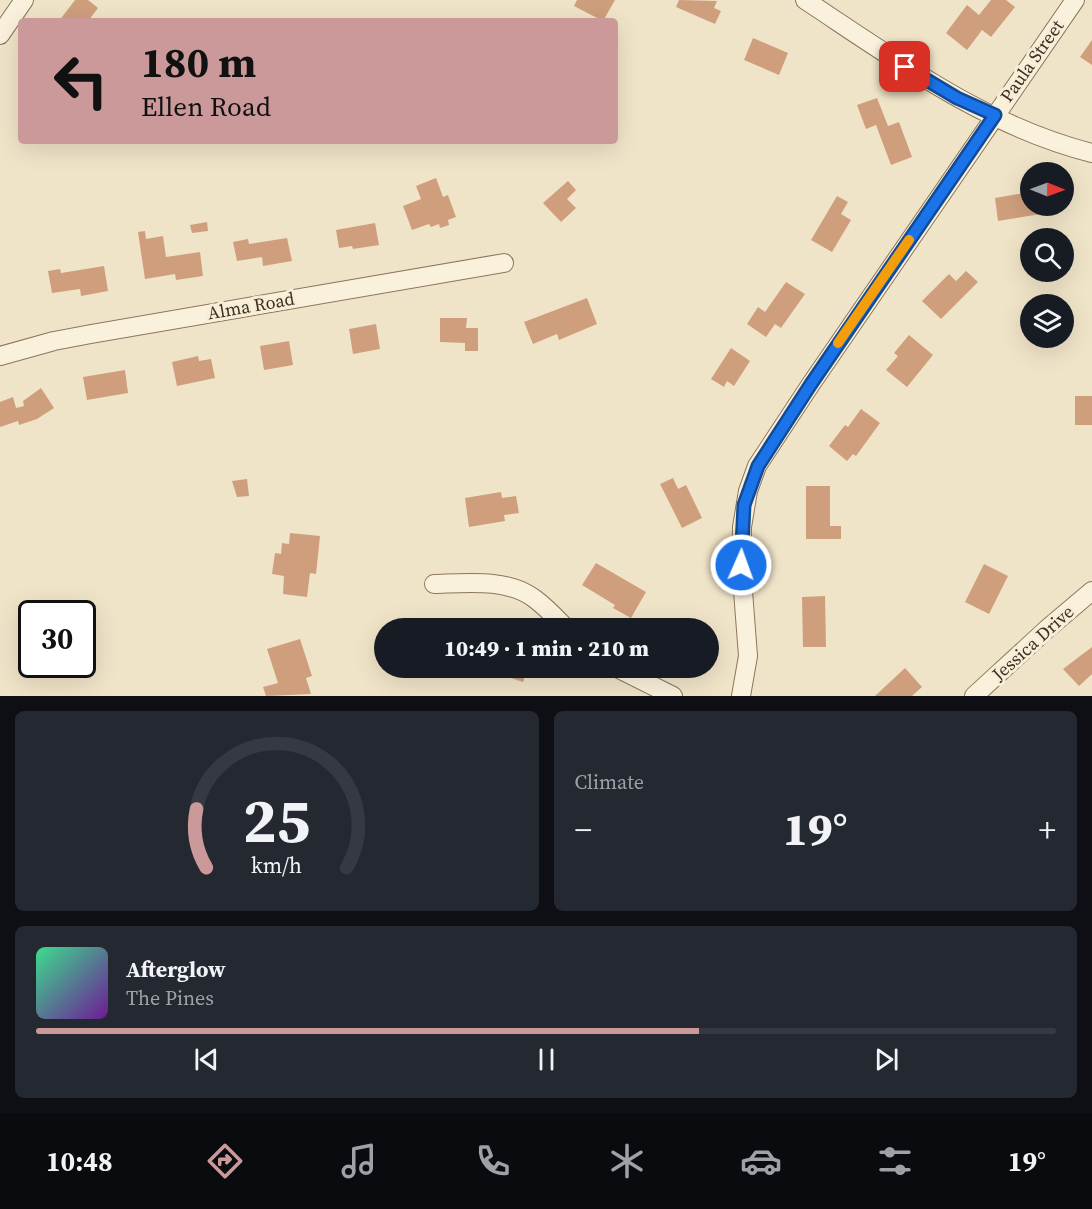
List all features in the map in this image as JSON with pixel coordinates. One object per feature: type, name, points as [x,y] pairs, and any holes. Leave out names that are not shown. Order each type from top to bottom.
[{"type":"street","points":[[0,35],[24,0]]},
{"type":"street","points":[[806,0],[922,79],[1045,138],[1092,153]]},
{"type":"street","name":"Paula Street","points":[[741,696],[748,656],[741,565],[742,527],[744,505],[751,480],[765,453],[811,384],[1075,0]]},
{"type":"street","name":"Alma Road","points":[[0,356],[54,341],[91,334],[504,263]]},
{"type":"street","points":[[434,584],[483,584],[516,589],[534,598],[555,618]]},
{"type":"street","name":"Jessica Drive","points":[[974,696],[1092,591]]},
{"type":"street","points":[[636,678],[673,696]]},
{"type":"building","points":[[75,0],[88,0],[98,8],[90,18],[61,18]]},
{"type":"building","points":[[577,0],[615,0],[605,18],[597,18],[574,6]]},
{"type":"building","points":[[679,0],[717,1],[714,8],[721,11],[715,24],[676,7]]},
{"type":"building","points":[[991,0],[1006,0],[1015,7],[991,37],[982,30],[967,50],[946,33],[967,5],[979,15]]},
{"type":"building","points":[[753,38],[788,53],[779,75],[744,60]]},
{"type":"building","points":[[1092,40],[1092,65],[1080,57]]},
{"type":"building","points":[[877,98],[888,126],[899,122],[912,157],[891,165],[876,125],[866,129],[857,105]]},
{"type":"building","points":[[436,178],[443,197],[448,195],[456,217],[448,220],[449,225],[440,228],[439,224],[431,227],[429,224],[412,230],[403,206],[421,199],[416,186]]},
{"type":"building","points":[[568,181],[576,190],[567,199],[576,208],[561,222],[543,203]]},
{"type":"building","points":[[1020,194],[1020,216],[1029,216],[998,221],[995,198]]},
{"type":"building","points":[[837,196],[848,202],[841,214],[851,220],[832,252],[811,240]]},
{"type":"building","points":[[207,222],[208,231],[192,233],[190,225]]},
{"type":"building","points":[[375,223],[379,245],[353,249],[352,246],[339,248],[336,230]]},
{"type":"building","points":[[145,231],[146,239],[163,236],[166,257],[200,252],[203,276],[176,280],[175,274],[145,279],[138,232]]},
{"type":"building","points":[[287,238],[292,261],[263,266],[262,257],[237,261],[233,242],[248,239],[249,244]]},
{"type":"building","points":[[104,266],[108,291],[81,296],[80,289],[52,293],[48,271],[60,269],[61,273]]},
{"type":"building","points":[[966,271],[978,282],[941,319],[922,301],[949,274],[956,281]]},
{"type":"building","points":[[786,282],[805,294],[781,328],[775,324],[766,337],[747,324],[758,307],[765,312]]},
{"type":"building","points":[[587,298],[597,324],[559,340],[557,334],[533,344],[524,322]]},
{"type":"building","points":[[440,318],[467,318],[466,328],[478,328],[478,351],[465,351],[465,343],[440,342]]},
{"type":"building","points":[[376,324],[380,349],[353,354],[349,329]]},
{"type":"building","points":[[909,335],[933,355],[907,387],[886,370],[898,356],[894,353]]},
{"type":"building","points":[[289,341],[293,365],[264,370],[260,346]]},
{"type":"building","points":[[731,348],[750,361],[734,386],[727,381],[724,387],[711,379]]},
{"type":"building","points":[[198,356],[199,361],[211,359],[215,378],[177,386],[172,362]]},
{"type":"building","points":[[125,370],[128,393],[87,400],[83,377]]},
{"type":"building","points":[[41,388],[54,408],[37,419],[19,425],[18,421],[0,427],[0,402],[13,397],[16,408],[24,406],[23,401]]},
{"type":"building","points":[[1075,396],[1092,396],[1092,425],[1075,425]]},
{"type":"building","points":[[861,409],[880,423],[856,456],[853,454],[847,461],[829,446],[845,425],[848,427]]},
{"type":"building","points":[[673,478],[678,489],[686,485],[702,518],[682,528],[660,484]]},
{"type":"building","points":[[247,479],[249,496],[237,497],[232,481]]},
{"type":"building","points":[[806,486],[830,486],[830,526],[841,526],[841,539],[806,539]]},
{"type":"building","points":[[501,492],[502,498],[516,496],[519,513],[504,515],[505,521],[469,527],[465,498]]},
{"type":"building","points":[[290,533],[320,536],[316,574],[310,573],[307,597],[283,594],[284,576],[272,574],[275,553],[281,554],[282,543],[289,544]]},
{"type":"building","points":[[596,563],[646,592],[631,618],[613,608],[615,605],[582,585]]},
{"type":"building","points":[[984,564],[1008,576],[989,614],[965,602]]},
{"type":"building","points":[[825,596],[826,647],[803,647],[802,597]]},
{"type":"building","points":[[300,639],[312,676],[306,678],[311,694],[266,696],[263,687],[278,683],[267,649]]},
{"type":"building","points":[[1092,647],[1092,674],[1079,686],[1063,669]]},
{"type":"building","points":[[905,668],[922,687],[912,696],[875,696]]},
{"type":"building","points":[[511,678],[524,678],[523,682]]},
{"type":"slow traffic","points":[[838,343],[909,240]]},
{"type":"route","points":[[741,565],[744,505],[751,480],[765,453],[995,115],[957,98],[905,67]]}]
